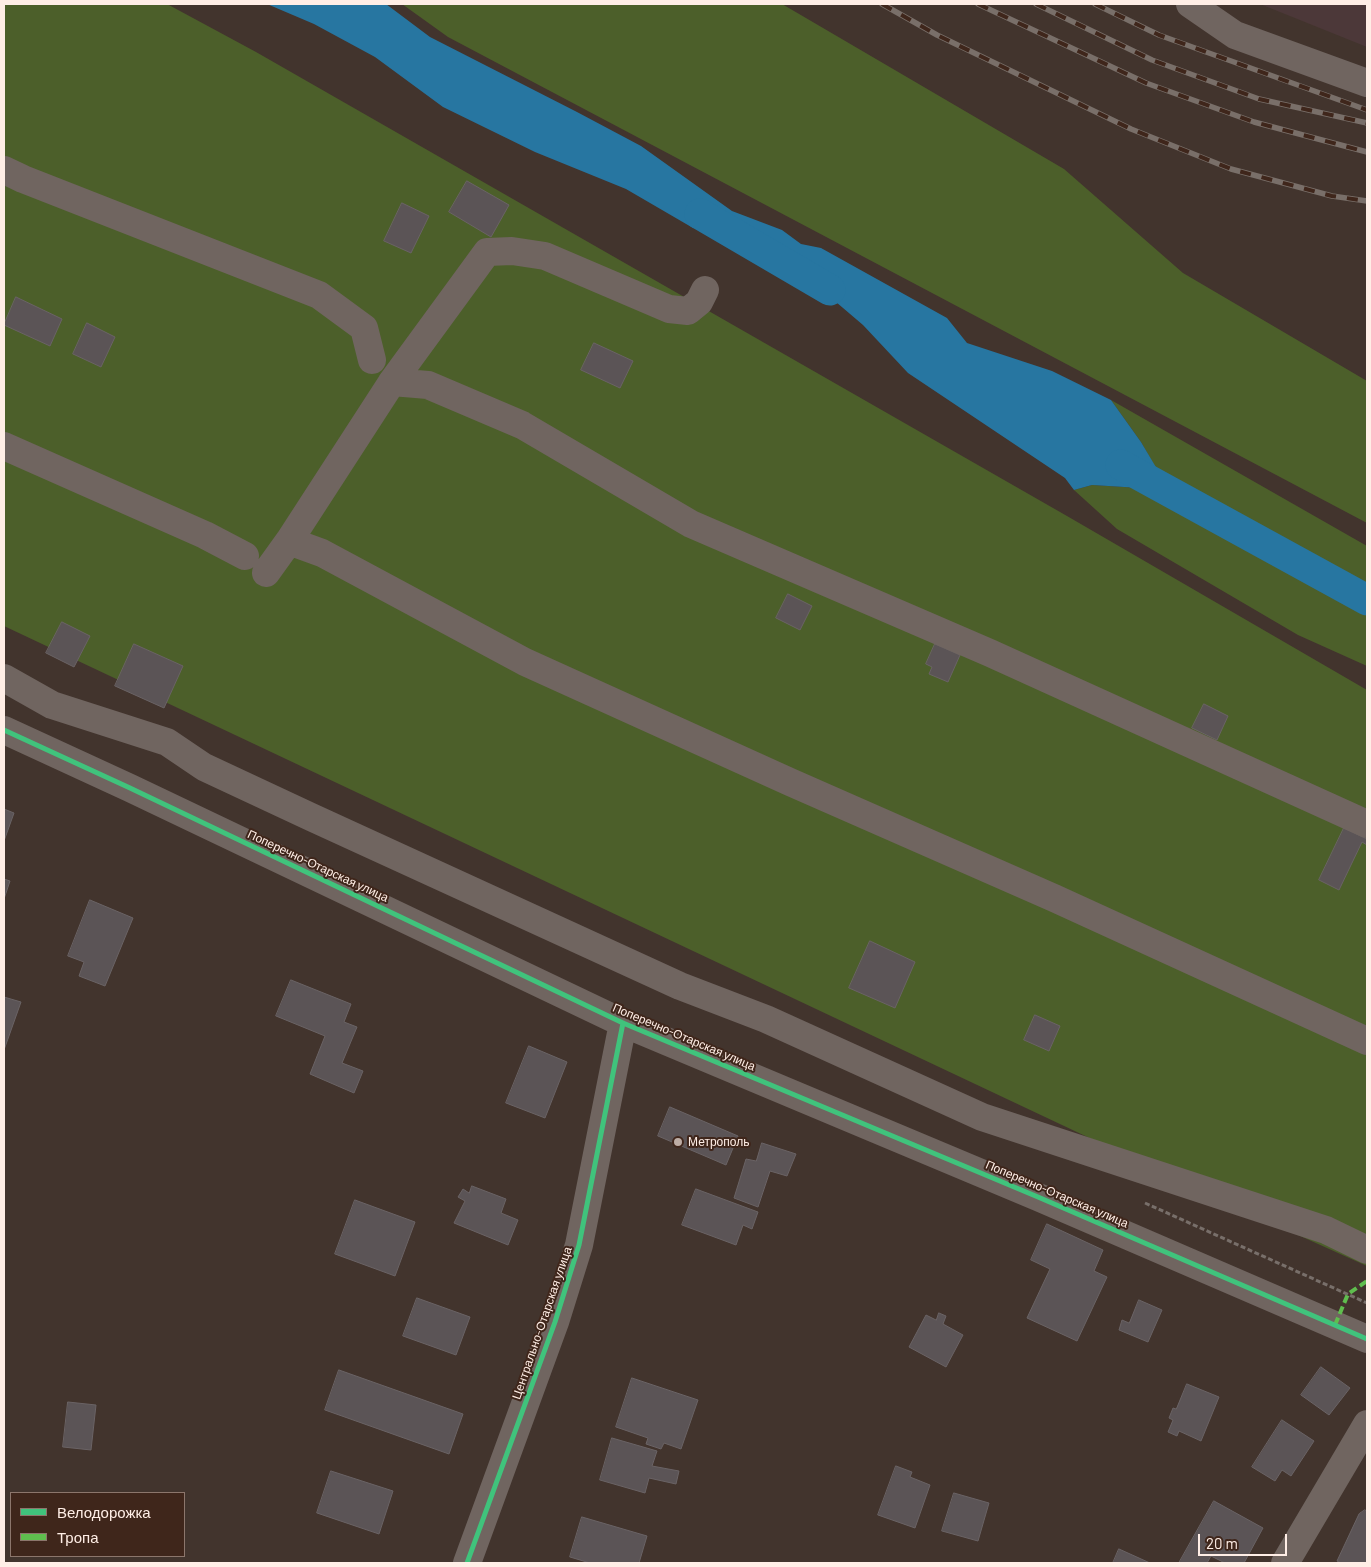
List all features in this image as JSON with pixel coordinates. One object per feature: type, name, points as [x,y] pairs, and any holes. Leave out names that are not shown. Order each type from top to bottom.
[{"type":"street","points":[[1190,4],[1235,35],[1367,83]]},
{"type":"street","points":[[4,170],[319,295],[364,328],[372,360]]},
{"type":"street","points":[[266,573],[289,541],[392,382],[487,252],[512,251],[545,256],[669,309],[688,311],[700,302],[705,290]]},
{"type":"street","points":[[392,382],[428,384],[522,425],[691,524],[972,645],[1367,824]]},
{"type":"street","points":[[4,446],[205,535],[245,556]]},
{"type":"street","points":[[289,541],[322,553],[524,662],[1054,898],[1367,1041]]},
{"type":"street","points":[[4,678],[52,705],[167,742],[204,767],[311,817],[680,986],[766,1019],[982,1117],[1326,1230],[1367,1250]]},
{"type":"street","name":"Поперечно-Отарская улица","points":[[4,730],[623,1023],[1038,1197],[1367,1339]]},
{"type":"street","name":"Центрально-Отарская улица","points":[[467,1563],[555,1322],[579,1245],[623,1023]]},
{"type":"street","points":[[1285,1563],[1367,1424]]},
{"type":"shaded area","points":[[1260,4],[1367,4],[1367,47]]},
{"type":"green space","points":[[4,4],[167,4],[256,52],[1367,690],[1367,1266],[1238,1208],[4,626]]},
{"type":"green space","points":[[402,4],[782,4],[1064,169],[1183,273],[1367,381],[1367,523],[448,37]]},
{"type":"green space","points":[[1111,400],[1367,546],[1367,666],[1298,635],[1117,529],[1074,490],[1092,485],[1140,488],[1165,484],[1141,442]]},
{"type":"water","points":[[267,4],[386,4],[430,37],[641,146],[732,211],[782,230],[801,244],[821,248],[947,318],[967,343],[1052,371],[1111,400],[1141,442],[1166,484],[1140,488],[1092,485],[1074,490],[1065,478],[908,373],[863,325],[775,254],[743,236],[693,228],[626,189],[535,152],[443,107],[375,57],[314,24]]},
{"type":"building","points":[[467,181],[509,205],[491,237],[449,212]]},
{"type":"building","points":[[402,203],[429,216],[411,253],[384,241]]},
{"type":"building","points":[[16,297],[62,319],[50,346],[4,325]]},
{"type":"building","points":[[87,323],[115,337],[101,367],[73,354]]},
{"type":"building","points":[[594,343],[633,361],[620,388],[581,370]]},
{"type":"building","points":[[788,594],[812,606],[800,630],[776,618]]},
{"type":"building","points":[[62,622],[90,636],[74,667],[46,653]]},
{"type":"building","points":[[134,644],[183,666],[164,708],[115,686]]},
{"type":"building","points":[[935,644],[960,655],[948,682],[929,674],[932,667],[926,664]]},
{"type":"building","points":[[1204,704],[1228,716],[1217,740],[1192,728]]},
{"type":"building","points":[[4,809],[14,813],[4,841]]},
{"type":"building","points":[[1344,828],[1367,839],[1367,845],[1362,842],[1339,890],[1319,880]]},
{"type":"building","points":[[4,879],[10,881],[4,899]]},
{"type":"building","points":[[90,900],[133,918],[105,986],[79,976],[84,962],[68,956]]},
{"type":"building","points":[[870,941],[915,962],[895,1008],[849,988]]},
{"type":"building","points":[[291,980],[351,1004],[344,1022],[357,1027],[342,1063],[363,1071],[354,1093],[310,1074],[325,1036],[276,1016]]},
{"type":"building","points":[[4,997],[21,1002],[4,1050]]},
{"type":"building","points":[[1035,1015],[1060,1026],[1049,1051],[1024,1040]]},
{"type":"building","points":[[529,1046],[567,1062],[545,1118],[506,1103]]},
{"type":"building","points":[[670,1107],[738,1136],[726,1165],[658,1136]]},
{"type":"building","points":[[762,1143],[796,1154],[787,1176],[770,1171],[758,1207],[734,1198],[746,1159],[756,1161]]},
{"type":"building","points":[[472,1186],[506,1199],[501,1213],[518,1220],[508,1245],[454,1223],[465,1201],[458,1197],[463,1189],[469,1193]]},
{"type":"building","points":[[696,1189],[758,1212],[752,1229],[743,1225],[736,1245],[682,1225]]},
{"type":"building","points":[[355,1200],[415,1222],[395,1276],[335,1254]]},
{"type":"building","points":[[1047,1224],[1103,1250],[1094,1271],[1107,1277],[1077,1341],[1027,1318],[1050,1269],[1031,1260]]},
{"type":"building","points":[[417,1298],[470,1317],[456,1355],[403,1336]]},
{"type":"building","points":[[1139,1300],[1162,1310],[1148,1342],[1119,1330],[1122,1320],[1129,1323]]},
{"type":"building","points":[[939,1313],[946,1316],[943,1324],[963,1335],[946,1367],[909,1347],[926,1315],[936,1320]]},
{"type":"building","points":[[1321,1367],[1350,1388],[1329,1415],[1301,1395]]},
{"type":"building","points":[[339,1370],[463,1414],[449,1454],[325,1410]]},
{"type":"building","points":[[632,1378],[698,1400],[681,1449],[664,1443],[661,1449],[646,1444],[648,1438],[616,1427]]},
{"type":"building","points":[[1187,1384],[1219,1397],[1201,1441],[1179,1431],[1177,1436],[1168,1432],[1173,1420],[1169,1418],[1173,1408],[1176,1409]]},
{"type":"building","points":[[68,1402],[96,1405],[91,1450],[63,1447]]},
{"type":"building","points":[[1282,1420],[1314,1441],[1291,1476],[1282,1470],[1275,1481],[1252,1467]]},
{"type":"building","points":[[612,1438],[657,1451],[652,1466],[679,1471],[676,1484],[649,1478],[645,1493],[600,1480]]},
{"type":"building","points":[[896,1466],[912,1472],[910,1477],[930,1485],[915,1528],[878,1515]]},
{"type":"building","points":[[331,1471],[393,1491],[379,1534],[317,1513]]},
{"type":"building","points":[[954,1493],[989,1503],[978,1541],[942,1531]]},
{"type":"building","points":[[1214,1501],[1263,1528],[1244,1563],[1225,1563],[1211,1556],[1207,1563],[1179,1563]]},
{"type":"building","points":[[1365,1510],[1367,1511],[1367,1563],[1341,1563],[1337,1561],[1359,1514]]},
{"type":"building","points":[[582,1517],[647,1536],[639,1563],[590,1563],[570,1557]]},
{"type":"building","points":[[1119,1549],[1150,1563],[1113,1563]]},
{"type":"waterway","points":[[700,214],[830,290]]},
{"type":"waterway","points":[[1121,465],[1367,600]]},
{"type":"railway","points":[[882,4],[937,35],[1131,129],[1231,169],[1332,196],[1367,201]]},
{"type":"railway","points":[[978,4],[1146,83],[1254,122],[1367,152]]},
{"type":"railway","points":[[1036,4],[1152,60],[1259,99],[1367,123]]},
{"type":"railway","points":[[1095,4],[1159,35],[1367,110]]},
{"type":"marked path","points":[[1335,1325],[1348,1294],[1367,1281]]},
{"type":"cycle path","points":[[4,730],[623,1023],[1038,1197],[1367,1339]]},
{"type":"cycle path","points":[[467,1563],[555,1322],[579,1245],[623,1023]]},
{"type":"place","name":"Метрополь","points":[[678,1142]]}]
